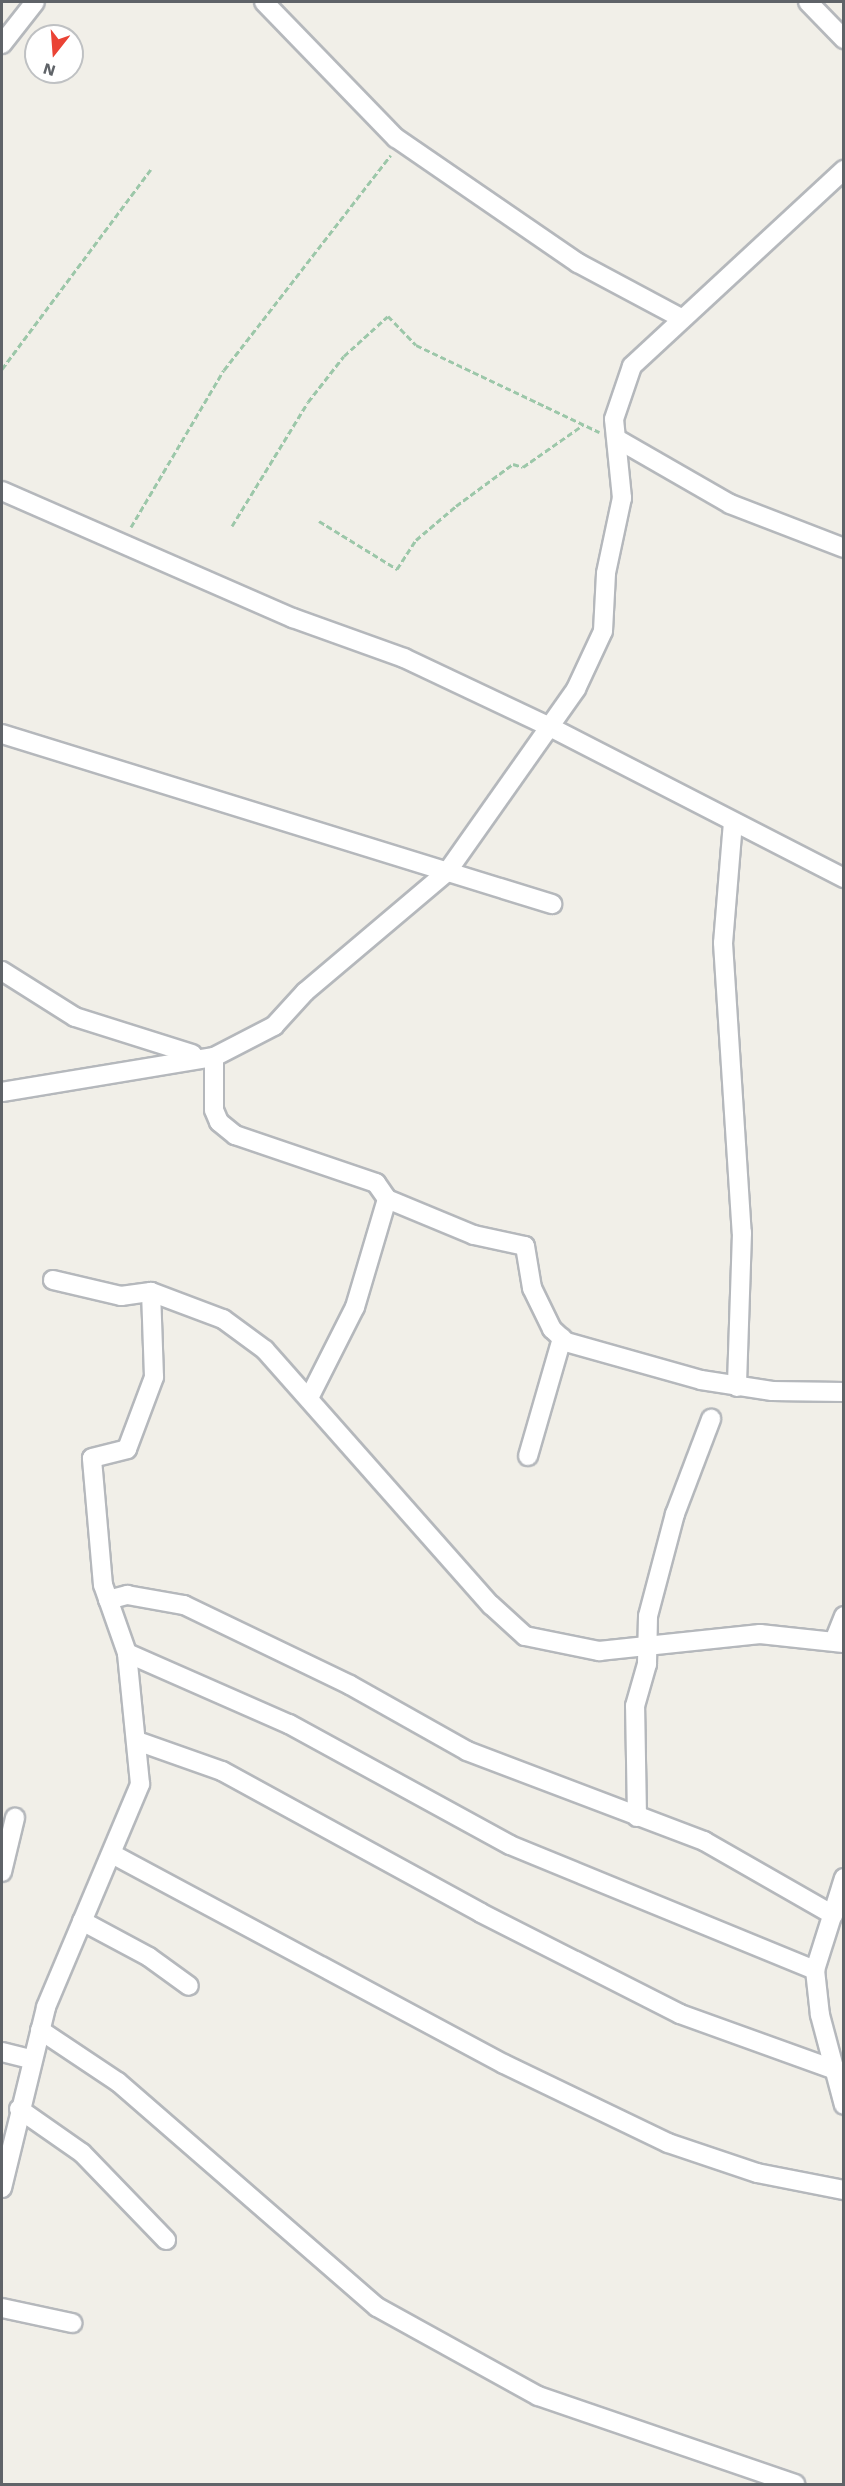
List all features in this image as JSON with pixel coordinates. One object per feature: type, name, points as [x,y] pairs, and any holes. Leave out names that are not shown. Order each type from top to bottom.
[{"type":"street","points":[[2,44],[35,2]]},
{"type":"street","points":[[264,2],[402,142],[578,263],[681,318]]},
{"type":"street","points":[[808,2],[843,39]]},
{"type":"street","points":[[2,1092],[214,1057],[274,1026],[305,992],[447,872],[576,689],[603,631],[606,573],[622,498],[614,419],[632,366],[681,318],[843,170]]},
{"type":"street","points":[[617,439],[730,504],[843,548]]},
{"type":"street","points":[[2,491],[121,544],[404,658],[550,727],[843,878]]},
{"type":"street","points":[[2,734],[552,904]]},
{"type":"street","points":[[733,822],[723,943],[742,1233],[737,1387]]},
{"type":"street","points":[[2,970],[105,1030],[175,1053],[214,1057]]},
{"type":"street","points":[[214,1057],[214,1110],[219,1122],[236,1135],[376,1183],[387,1199],[474,1235],[525,1246],[532,1288],[562,1338],[737,1387],[843,1392]]},
{"type":"street","points":[[309,1398],[355,1307],[387,1199]]},
{"type":"street","points":[[53,1280],[121,1296],[151,1292],[223,1319],[264,1350],[491,1605],[525,1636],[599,1651],[760,1634],[839,1642],[843,1616]]},
{"type":"street","points":[[2,2188],[19,2109],[40,2030],[82,1922],[114,1855],[140,1784],[127,1653],[108,1600],[92,1458],[127,1449],[154,1377],[151,1292]]},
{"type":"street","points":[[528,1456],[562,1338]]},
{"type":"street","points":[[638,1817],[635,1706],[648,1645],[648,1616],[660,1564],[711,1419]]},
{"type":"street","points":[[108,1600],[127,1595],[184,1605],[350,1685],[467,1751],[704,1841],[769,1873],[833,1915]]},
{"type":"street","points":[[127,1653],[289,1724],[510,1845],[815,1970]]},
{"type":"street","points":[[137,1741],[222,1771],[481,1914],[680,2014],[838,2073]]},
{"type":"street","points":[[2,1872],[15,1818]]},
{"type":"street","points":[[114,1855],[504,2064],[668,2143],[757,2173],[843,2190]]},
{"type":"street","points":[[843,1878],[815,1970],[843,2105]]},
{"type":"street","points":[[82,1922],[149,1957],[189,1986]]},
{"type":"street","points":[[40,2030],[118,2082],[377,2307],[538,2396],[795,2484]]},
{"type":"street","points":[[2,2052],[31,2060]]},
{"type":"street","points":[[19,2109],[82,2153],[166,2240]]},
{"type":"street","points":[[2,2308],[72,2323]]},
{"type":"path","points":[[121,544],[224,370],[275,297],[402,142]]},
{"type":"path","points":[[2,369],[151,169]]},
{"type":"path","points":[[232,526],[308,402],[344,356],[388,316],[416,345],[617,439]]},
{"type":"path","points":[[319,521],[397,569],[416,540],[456,506],[513,464],[523,467],[583,425]]}]
